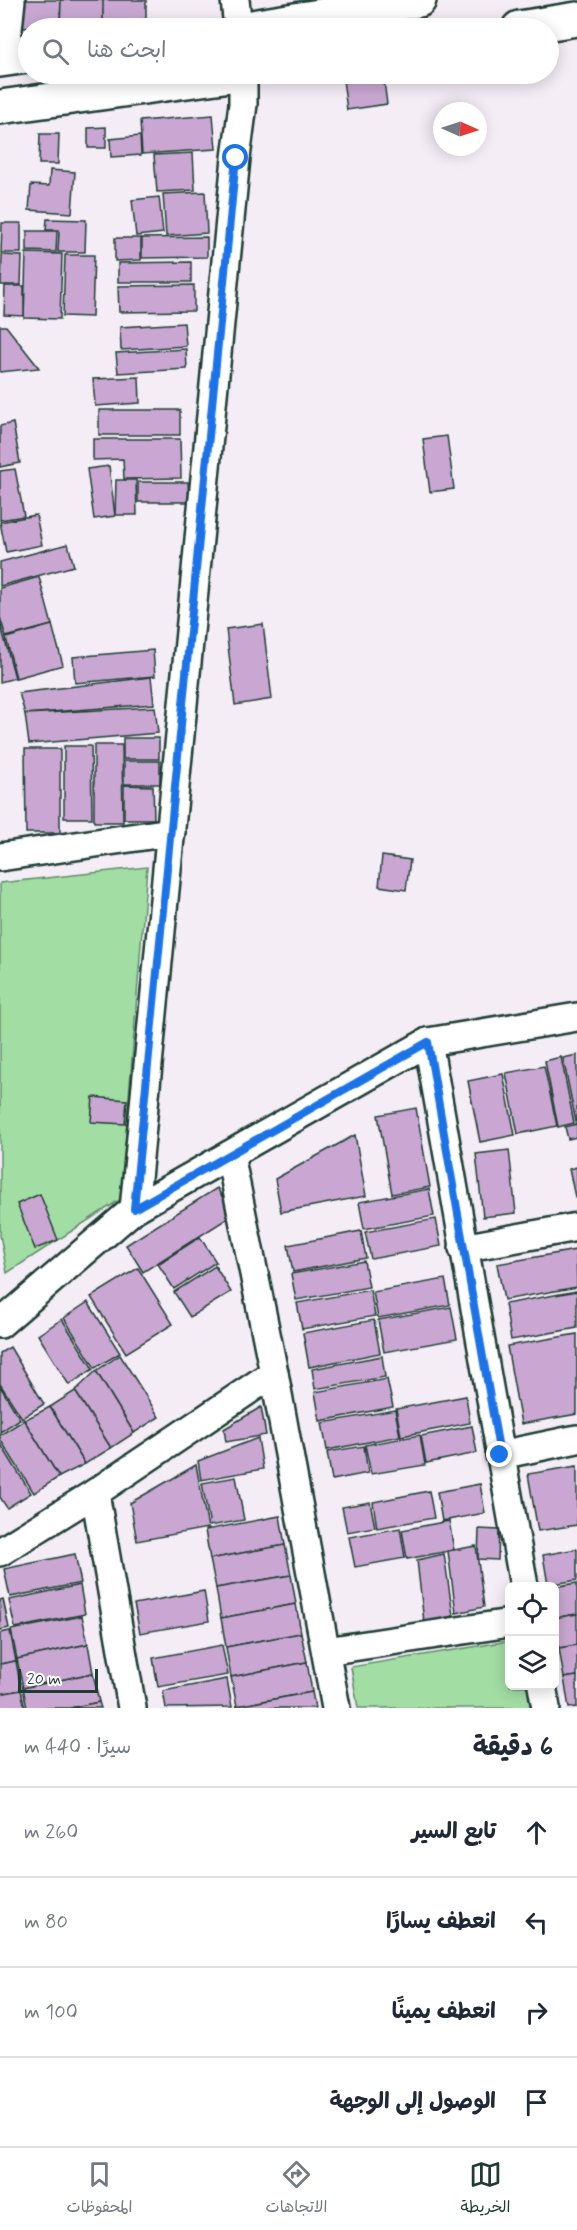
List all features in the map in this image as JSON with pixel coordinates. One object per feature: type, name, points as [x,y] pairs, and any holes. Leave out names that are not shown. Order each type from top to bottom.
[{"type":"street","points":[[10,0],[11,58]]},
{"type":"street","points":[[235,0],[237,18]]},
{"type":"street","points":[[308,18],[419,0]]},
{"type":"street","points":[[559,22],[577,19]]},
{"type":"street","points":[[0,107],[168,84]]},
{"type":"street","points":[[134,1209],[243,104],[242,84]]},
{"type":"street","points":[[0,857],[171,832]]},
{"type":"street","points":[[0,1324],[134,1209],[428,1042],[577,1017]]},
{"type":"street","points":[[428,1042],[523,1582]]},
{"type":"street","points":[[230,1155],[274,1373],[336,1708]]},
{"type":"street","points":[[463,1248],[577,1227]]},
{"type":"street","points":[[0,1552],[95,1493],[274,1373]]},
{"type":"street","points":[[500,1455],[577,1439]]},
{"type":"street","points":[[95,1493],[132,1708]]},
{"type":"street","points":[[326,1651],[505,1624]]},
{"type":"street","points":[[543,1690],[546,1708]]},
{"type":"green space","points":[[147,867],[121,1199],[7,1273],[0,1235],[0,883]]},
{"type":"green space","points":[[505,1642],[505,1690],[532,1690],[536,1708],[358,1708],[351,1667]]},
{"type":"building","points":[[23,0],[61,0],[60,18],[21,18]]},
{"type":"building","points":[[61,0],[104,0],[103,18],[60,18]]},
{"type":"building","points":[[103,0],[146,0],[146,18],[103,18]]},
{"type":"building","points":[[344,84],[384,84],[387,104],[347,110]]},
{"type":"building","points":[[213,115],[216,149],[142,154],[140,121]]},
{"type":"building","points":[[106,127],[106,148],[88,148],[88,128]]},
{"type":"building","points":[[40,134],[59,134],[58,164],[39,164]]},
{"type":"building","points":[[140,136],[141,155],[111,157],[110,139]]},
{"type":"building","points":[[193,153],[195,190],[157,192],[154,155]]},
{"type":"building","points":[[50,170],[75,172],[72,213],[29,210],[31,185],[49,186]]},
{"type":"building","points":[[205,192],[207,233],[166,236],[163,194]]},
{"type":"building","points":[[159,197],[163,233],[136,236],[132,200]]},
{"type":"building","points":[[47,219],[86,220],[85,252],[58,252],[59,230],[46,230]]},
{"type":"building","points":[[2,223],[21,223],[21,253],[1,253]]},
{"type":"building","points":[[27,231],[57,231],[56,252],[27,251]]},
{"type":"building","points":[[207,237],[207,257],[142,258],[142,238]]},
{"type":"building","points":[[115,238],[141,238],[141,260],[115,261]]},
{"type":"building","points":[[26,253],[62,254],[60,319],[24,318]]},
{"type":"building","points":[[2,255],[22,256],[21,285],[1,285]]},
{"type":"building","points":[[65,255],[94,255],[92,317],[63,316]]},
{"type":"building","points":[[191,262],[191,282],[118,282],[118,263]]},
{"type":"building","points":[[194,285],[194,311],[119,312],[118,286]]},
{"type":"building","points":[[5,286],[24,286],[24,316],[4,315]]},
{"type":"building","points":[[184,323],[186,346],[121,350],[120,327]]},
{"type":"building","points":[[0,326],[6,326],[39,368],[0,372]]},
{"type":"building","points":[[186,349],[187,369],[118,373],[116,353]]},
{"type":"building","points":[[139,377],[140,403],[95,406],[93,379]]},
{"type":"building","points":[[99,410],[180,410],[180,435],[99,435]]},
{"type":"building","points":[[13,423],[20,463],[0,467],[0,426]]},
{"type":"building","points":[[447,436],[454,489],[430,492],[423,439]]},
{"type":"building","points":[[93,439],[180,439],[181,478],[124,479],[123,459],[93,460]]},
{"type":"building","points":[[109,466],[115,516],[94,519],[87,469]]},
{"type":"building","points":[[15,469],[24,516],[0,520],[0,471]]},
{"type":"building","points":[[116,480],[136,480],[137,515],[115,515]]},
{"type":"building","points":[[138,482],[188,482],[189,502],[138,502]]},
{"type":"building","points":[[36,515],[42,545],[6,552],[0,522]]},
{"type":"building","points":[[68,544],[74,566],[0,586],[0,562]]},
{"type":"building","points":[[39,577],[52,625],[6,637],[0,617],[0,588]]},
{"type":"building","points":[[0,622],[15,678],[0,682]]},
{"type":"building","points":[[263,624],[272,699],[235,705],[226,629]]},
{"type":"building","points":[[52,625],[63,665],[16,678],[6,638]]},
{"type":"building","points":[[153,650],[155,676],[75,683],[73,657]]},
{"type":"building","points":[[151,677],[154,704],[25,714],[19,693]]},
{"type":"building","points":[[155,707],[158,733],[29,744],[25,714]]},
{"type":"building","points":[[123,738],[159,738],[159,759],[123,759]]},
{"type":"building","points":[[94,745],[122,745],[123,822],[94,822]]},
{"type":"building","points":[[64,746],[91,746],[92,818],[64,818]]},
{"type":"building","points":[[25,749],[60,749],[60,833],[26,833]]},
{"type":"building","points":[[124,761],[160,761],[160,784],[124,784]]},
{"type":"building","points":[[124,785],[153,786],[154,819],[124,819]]},
{"type":"building","points":[[382,856],[410,860],[406,890],[379,886]]},
{"type":"building","points":[[577,1055],[577,1122],[576,1122],[563,1058]]},
{"type":"building","points":[[561,1057],[574,1123],[558,1127],[545,1061]]},
{"type":"building","points":[[544,1066],[557,1126],[518,1134],[506,1073]]},
{"type":"building","points":[[503,1074],[515,1135],[480,1142],[468,1081]]},
{"type":"building","points":[[93,1097],[127,1100],[125,1124],[91,1122]]},
{"type":"building","points":[[416,1108],[430,1187],[392,1194],[378,1115]]},
{"type":"building","points":[[577,1124],[577,1137],[568,1139],[565,1127]]},
{"type":"building","points":[[355,1135],[366,1196],[281,1212],[275,1179]]},
{"type":"building","points":[[509,1150],[516,1213],[483,1217],[476,1154]]},
{"type":"building","points":[[577,1167],[577,1197],[575,1197],[569,1169]]},
{"type":"building","points":[[217,1188],[233,1215],[143,1272],[126,1245]]},
{"type":"building","points":[[429,1189],[434,1216],[364,1229],[359,1202]]},
{"type":"building","points":[[40,1194],[58,1240],[35,1249],[17,1204]]},
{"type":"building","points":[[436,1219],[441,1246],[371,1259],[365,1232]]},
{"type":"building","points":[[361,1231],[366,1258],[293,1272],[288,1245]]},
{"type":"building","points":[[200,1237],[216,1262],[174,1289],[158,1264]]},
{"type":"building","points":[[576,1250],[577,1287],[504,1300],[497,1264]]},
{"type":"building","points":[[364,1261],[369,1287],[296,1300],[291,1274]]},
{"type":"building","points":[[215,1266],[231,1292],[190,1317],[174,1292]]},
{"type":"building","points":[[138,1268],[173,1324],[126,1353],[91,1297]]},
{"type":"building","points":[[445,1279],[450,1305],[378,1318],[373,1292]]},
{"type":"building","points":[[370,1290],[375,1316],[302,1329],[297,1303]]},
{"type":"building","points":[[577,1291],[577,1328],[511,1340],[505,1304]]},
{"type":"building","points":[[88,1302],[120,1353],[95,1368],[64,1318]]},
{"type":"building","points":[[451,1307],[457,1339],[384,1352],[378,1320]]},
{"type":"building","points":[[62,1319],[93,1369],[69,1385],[38,1335]]},
{"type":"building","points":[[374,1320],[380,1353],[309,1367],[303,1333]]},
{"type":"building","points":[[577,1334],[577,1414],[521,1424],[507,1346]]},
{"type":"building","points":[[10,1347],[44,1404],[22,1418],[0,1384],[0,1353]]},
{"type":"building","points":[[120,1355],[159,1417],[134,1433],[96,1371]]},
{"type":"building","points":[[382,1356],[385,1377],[315,1389],[312,1369]]},
{"type":"building","points":[[96,1371],[134,1433],[111,1448],[75,1391]]},
{"type":"building","points":[[387,1379],[393,1407],[320,1421],[315,1392]]},
{"type":"building","points":[[0,1386],[20,1419],[0,1432]]},
{"type":"building","points":[[75,1391],[111,1448],[85,1464],[50,1407]]},
{"type":"building","points":[[466,1396],[470,1423],[401,1436],[396,1409]]},
{"type":"building","points":[[50,1407],[85,1464],[59,1477],[24,1420]]},
{"type":"building","points":[[261,1407],[266,1435],[226,1442],[224,1429]]},
{"type":"building","points":[[395,1410],[400,1436],[327,1450],[322,1423]]},
{"type":"building","points":[[24,1420],[59,1477],[34,1493],[0,1439],[0,1435]]},
{"type":"building","points":[[472,1426],[477,1453],[426,1463],[421,1436]]},
{"type":"building","points":[[420,1435],[425,1465],[371,1474],[365,1445]]},
{"type":"building","points":[[258,1438],[263,1469],[201,1480],[198,1461]]},
{"type":"building","points":[[0,1443],[31,1493],[7,1508],[0,1497]]},
{"type":"building","points":[[364,1446],[368,1473],[332,1480],[327,1452]]},
{"type":"building","points":[[196,1465],[208,1528],[137,1541],[130,1503]]},
{"type":"building","points":[[577,1466],[577,1525],[538,1531],[528,1474]]},
{"type":"building","points":[[236,1477],[244,1520],[210,1526],[202,1483]]},
{"type":"building","points":[[480,1484],[485,1513],[442,1521],[437,1492]]},
{"type":"building","points":[[429,1491],[434,1518],[377,1528],[373,1502]]},
{"type":"building","points":[[370,1502],[375,1527],[347,1532],[342,1507]]},
{"type":"building","points":[[280,1516],[285,1545],[210,1559],[205,1530]]},
{"type":"building","points":[[449,1521],[454,1550],[407,1559],[402,1530]]},
{"type":"building","points":[[400,1528],[405,1558],[355,1567],[349,1537]]},
{"type":"building","points":[[479,1529],[499,1530],[498,1560],[478,1559]]},
{"type":"building","points":[[285,1545],[291,1575],[216,1588],[210,1559]]},
{"type":"building","points":[[476,1546],[484,1607],[456,1613],[448,1551]]},
{"type":"building","points":[[577,1549],[577,1580],[559,1583],[548,1582],[543,1555]]},
{"type":"building","points":[[75,1554],[81,1583],[10,1597],[4,1569]]},
{"type":"building","points":[[444,1554],[453,1616],[424,1622],[417,1560]]},
{"type":"building","points":[[291,1575],[296,1604],[221,1618],[216,1588]]},
{"type":"building","points":[[577,1583],[577,1614],[559,1617],[559,1586]]},
{"type":"building","points":[[80,1585],[85,1614],[15,1628],[9,1600]]},
{"type":"building","points":[[204,1591],[209,1621],[140,1633],[134,1604]]},
{"type":"building","points":[[3,1599],[9,1628],[0,1630],[0,1600]]},
{"type":"building","points":[[296,1604],[301,1633],[226,1647],[221,1618]]},
{"type":"building","points":[[577,1614],[577,1645],[559,1648],[559,1617]]},
{"type":"building","points":[[82,1616],[88,1644],[17,1659],[11,1630]]},
{"type":"building","points":[[10,1631],[16,1661],[0,1664],[0,1633]]},
{"type":"building","points":[[301,1633],[307,1662],[231,1677],[226,1647]]},
{"type":"building","points":[[88,1644],[93,1673],[23,1688],[17,1659]]},
{"type":"building","points":[[222,1645],[228,1675],[158,1687],[153,1658]]},
{"type":"building","points":[[577,1645],[577,1676],[564,1678],[559,1648]]},
{"type":"building","points":[[16,1661],[21,1690],[0,1694],[0,1664]]},
{"type":"building","points":[[307,1662],[312,1692],[237,1706],[231,1677]]},
{"type":"building","points":[[93,1673],[99,1702],[70,1708],[27,1708],[23,1688]]},
{"type":"building","points":[[577,1676],[577,1707],[569,1708],[564,1678]]},
{"type":"building","points":[[227,1679],[232,1707],[166,1708],[163,1691]]},
{"type":"building","points":[[21,1690],[25,1708],[0,1708],[0,1694]]},
{"type":"building","points":[[312,1692],[315,1708],[237,1708],[237,1706]]},
{"type":"building","points":[[99,1702],[101,1708],[70,1708]]},
{"type":"route","points":[[236,158],[134,1209],[428,1042],[500,1455]]}]
